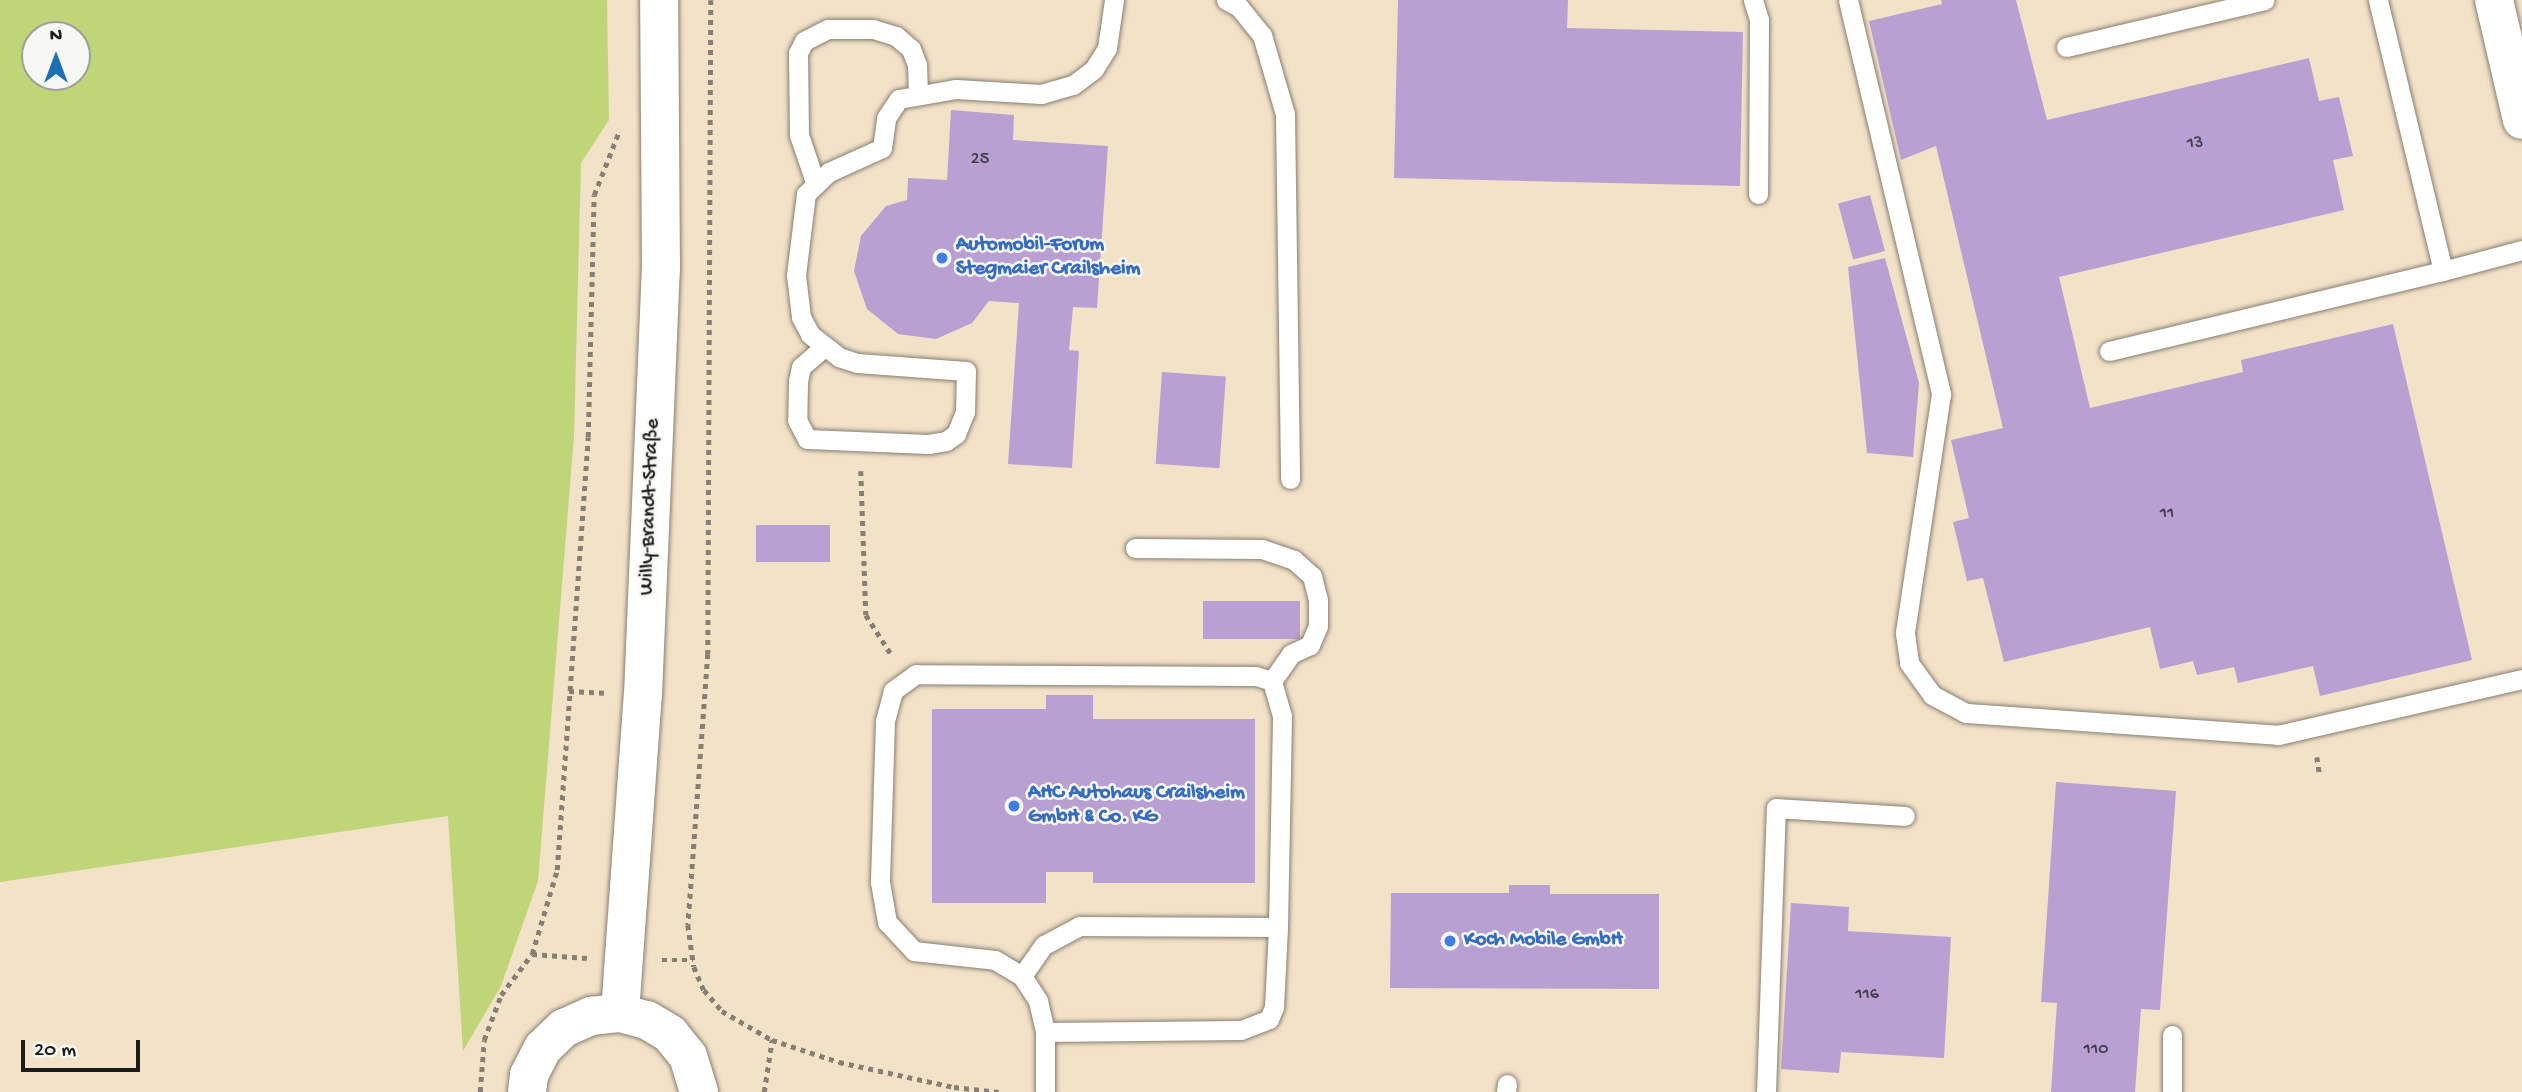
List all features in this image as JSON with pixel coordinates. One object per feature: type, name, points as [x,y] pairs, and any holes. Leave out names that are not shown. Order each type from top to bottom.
[{"type":"main road","name":"Willy-Brandt-Straße","points":[[620,1013],[643,695],[661,270],[659,0]]},
{"type":"main road","points":[[2494,0],[2522,120]]},
{"type":"main road","points":[[527,1092],[529,1075],[543,1048],[564,1028],[591,1016],[620,1013],[647,1020],[670,1034],[688,1056],[699,1092]]},
{"type":"lane","points":[[824,347],[802,367],[797,381],[800,432],[816,441],[946,441],[962,425],[967,371],[857,363],[824,347],[802,317],[796,275],[804,205],[815,182],[874,155],[886,138],[890,107],[899,99],[956,89],[1041,94],[1073,85],[1094,69],[1107,48],[1114,0]]},
{"type":"lane","points":[[1226,0],[1239,7],[1262,35],[1285,114],[1290,479]]},
{"type":"lane","points":[[1752,0],[1759,20],[1758,194]]},
{"type":"lane","points":[[1848,0],[1941,394],[1905,633],[1909,663],[1931,695],[1966,713],[2278,735],[2522,679]]},
{"type":"lane","points":[[2066,47],[2265,0]]},
{"type":"lane","points":[[2378,0],[2443,271]]},
{"type":"lane","points":[[815,182],[799,135],[798,53],[804,41],[828,29],[873,29],[896,36],[911,49],[917,65],[918,94]]},
{"type":"lane","points":[[2109,351],[2522,250]]},
{"type":"lane","points":[[1135,548],[1262,549],[1294,559],[1312,576],[1318,600],[1318,626],[1310,645],[1291,654],[1272,681]]},
{"type":"lane","points":[[1045,1092],[1045,1032],[1038,1001],[1022,976],[995,960],[914,951],[898,939],[887,922],[880,882],[885,721],[893,691],[916,674],[1256,676],[1272,681]]},
{"type":"lane","points":[[1045,1032],[1257,1027],[1269,1018],[1274,1007],[1278,927],[1282,716],[1272,681]]},
{"type":"lane","points":[[1766,1092],[1776,808],[1905,816]]},
{"type":"lane","points":[[1022,976],[1044,945],[1061,932],[1080,926],[1278,927]]},
{"type":"lane","points":[[2172,1035],[2172,1092]]},
{"type":"path","points":[[711,0],[708,640],[688,925],[694,967],[704,990],[722,1011],[772,1040],[839,1062],[954,1087],[999,1092]]},
{"type":"path","points":[[480,1092],[484,1041],[501,995],[532,954],[556,870],[588,437],[594,195],[598,176],[615,149],[619,128]]},
{"type":"path","points":[[861,442],[866,615],[907,679]]},
{"type":"path","points":[[764,1092],[772,1040]]},
{"type":"green space","points":[[0,0],[607,0],[609,120],[581,163],[574,436],[538,881],[501,986],[463,1051],[448,816],[0,882]]},
{"type":"building","points":[[1398,0],[1568,0],[1567,28],[1743,32],[1740,186],[1394,178]]},
{"type":"building","points":[[1941,0],[2016,0],[2047,120],[2309,58],[2319,101],[2339,97],[2353,156],[2333,160],[2344,210],[2059,277],[2090,408],[2243,372],[2241,360],[2393,324],[2472,660],[2320,696],[2313,666],[2238,683],[2234,667],[2197,675],[2193,661],[2160,669],[2150,627],[2004,662],[1983,578],[1967,581],[1953,522],[1969,518],[1951,440],[2003,428],[1936,146],[1901,160],[1869,21],[1942,4]]},
{"type":"building","points":[[951,110],[1014,115],[1013,140],[1108,146],[1097,308],[1073,307],[1069,350],[1079,351],[1072,468],[1008,464],[1019,303],[989,301],[972,323],[936,339],[898,334],[867,309],[854,271],[861,236],[886,206],[907,200],[908,178],[947,180]]},
{"type":"building","points":[[1870,195],[1885,251],[1853,260],[1838,204]]},
{"type":"building","points":[[1885,258],[1919,383],[1913,457],[1867,453],[1848,267]]},
{"type":"building","points":[[1162,372],[1226,376],[1219,468],[1156,464]]},
{"type":"building","points":[[756,525],[830,525],[830,562],[756,562]]},
{"type":"building","points":[[1203,601],[1300,601],[1300,639],[1203,639]]},
{"type":"building","points":[[1046,695],[1093,695],[1093,719],[1255,719],[1255,883],[1093,883],[1093,872],[1046,872],[1046,903],[932,903],[932,709],[1046,709]]},
{"type":"building","points":[[2056,782],[2176,791],[2160,1010],[2141,1009],[2135,1092],[2051,1092],[2057,1003],[2041,1002]]},
{"type":"building","points":[[1509,885],[1550,885],[1550,894],[1659,894],[1659,989],[1390,988],[1391,893],[1509,893]]},
{"type":"building","points":[[1791,903],[1849,907],[1848,931],[1951,937],[1944,1058],[1841,1052],[1839,1073],[1781,1069]]},
{"type":"place","name":"Automobil-Forum Stegmaier Crailsheim","points":[[942,258]]},
{"type":"place","name":"AHC Autohaus Crailsheim GmbH & Co. KG","points":[[1014,806]]},
{"type":"place","name":"Koch Mobile GmbH","points":[[1450,941]]}]
